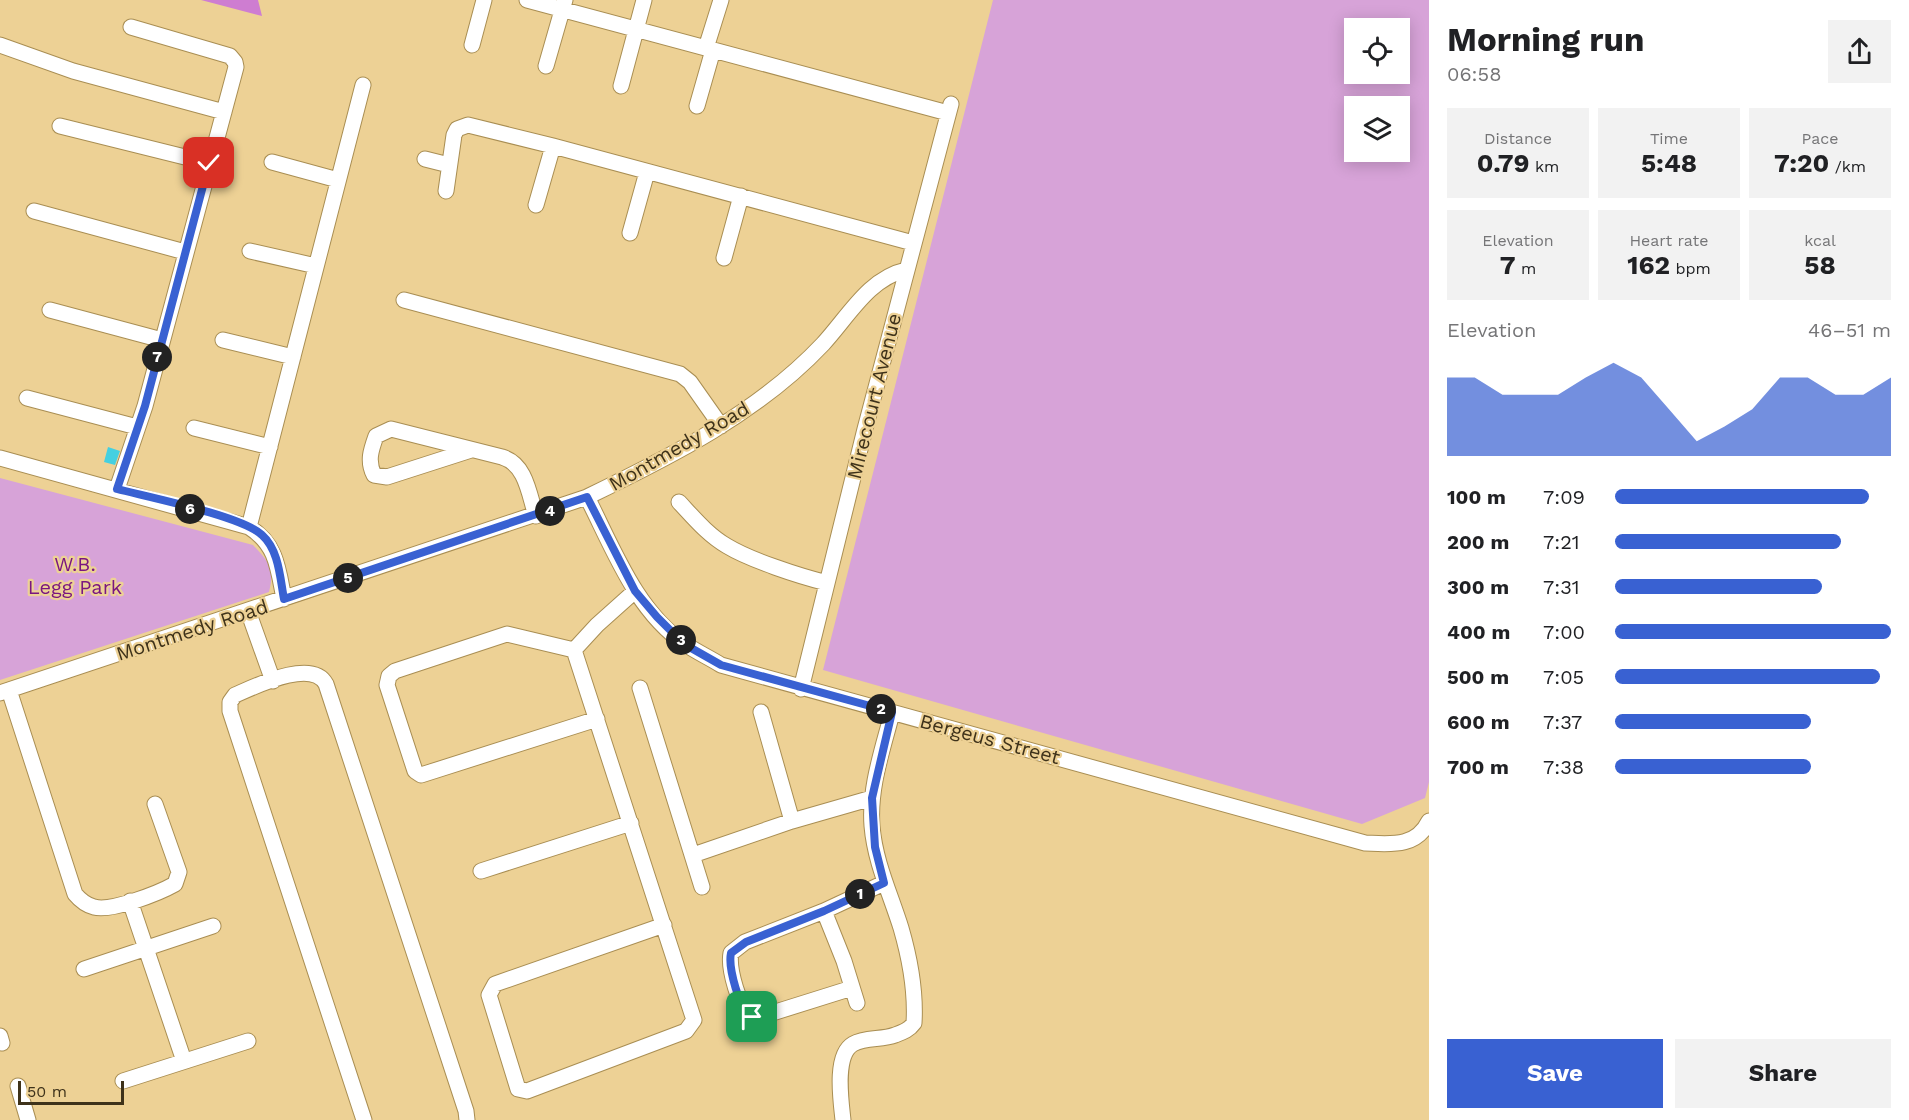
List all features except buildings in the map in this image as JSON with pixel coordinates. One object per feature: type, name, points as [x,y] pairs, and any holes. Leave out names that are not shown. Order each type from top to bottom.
[{"type":"street","points":[[472,45],[484,0]]},
{"type":"street","points":[[526,0],[564,5],[636,29],[710,49]]},
{"type":"street","points":[[621,86],[644,0]]},
{"type":"street","points":[[697,106],[720,0]]},
{"type":"street","points":[[546,66],[564,5]]},
{"type":"street","points":[[114,488],[182,251],[219,111],[230,56],[131,27]]},
{"type":"street","points":[[0,45],[73,71],[219,111]]},
{"type":"street","name":"Mirecourt Avenue","points":[[710,49],[949,109],[906,270],[801,689]]},
{"type":"street","points":[[249,527],[363,85]]},
{"type":"street","points":[[60,126],[205,162]]},
{"type":"street","points":[[446,191],[454,135],[462,126],[474,126],[913,243]]},
{"type":"street","points":[[536,205],[553,146]]},
{"type":"street","points":[[425,159],[449,165]]},
{"type":"street","points":[[272,162],[338,180]]},
{"type":"street","points":[[630,232],[647,172]]},
{"type":"street","points":[[724,258],[741,196]]},
{"type":"street","points":[[34,211],[182,251]]},
{"type":"street","points":[[250,251],[316,266]]},
{"type":"street","name":"Montmedy Road","points":[[4,692],[536,516],[587,497],[650,467],[721,426],[784,382],[823,344],[877,282],[892,273],[906,270]]},
{"type":"street","points":[[404,300],[680,374],[690,382],[721,426]]},
{"type":"street","points":[[50,310],[158,339]]},
{"type":"street","points":[[223,340],[293,357]]},
{"type":"street","points":[[27,398],[133,426]]},
{"type":"street","points":[[194,428],[270,447]]},
{"type":"street","points":[[471,450],[387,477],[374,475],[369,459],[376,436],[391,429],[513,460],[525,480],[536,516]]},
{"type":"street","points":[[0,458],[249,527],[262,535],[270,545],[277,561],[284,599]]},
{"type":"street","name":"Bergeus Street","points":[[587,497],[635,591],[684,644],[721,665],[801,689],[1365,843],[1404,843],[1415,838],[1429,821]]},
{"type":"street","points":[[679,502],[703,528],[729,548],[806,578],[827,583]]},
{"type":"street","points":[[574,650],[635,591]]},
{"type":"street","points":[[248,612],[273,681]]},
{"type":"street","points":[[574,650],[507,634],[395,671],[389,676],[387,685],[415,771],[421,775],[597,719]]},
{"type":"street","points":[[574,650],[597,719],[694,1017],[691,1028],[528,1091],[518,1089],[489,995],[491,987],[664,925]]},
{"type":"street","points":[[364,1120],[230,711],[230,702],[235,695],[306,672],[321,677],[326,684],[467,1120]]},
{"type":"street","points":[[640,688],[702,887]]},
{"type":"street","points":[[4,692],[75,894],[80,900],[94,908],[109,907],[175,884],[178,879],[176,863],[155,804]]},
{"type":"street","points":[[761,712],[792,821]]},
{"type":"street","points":[[843,1120],[841,1076],[846,1051],[856,1043],[889,1038],[904,1032],[914,1023],[915,998],[909,960],[875,847],[872,798],[892,712]]},
{"type":"street","points":[[693,855],[792,821],[872,798]]},
{"type":"street","points":[[482,871],[631,823]]},
{"type":"street","points":[[852,988],[766,1015],[752,1017],[745,1011],[729,960],[736,947],[824,911],[884,883]]},
{"type":"street","points":[[130,901],[184,1061]]},
{"type":"street","points":[[824,911],[844,961],[857,1003]]},
{"type":"street","points":[[84,969],[213,926]]},
{"type":"street","points":[[123,1081],[248,1041]]},
{"type":"street","points":[[18,1086],[28,1120]]},
{"type":"green space","points":[[993,0],[1429,0],[1429,782],[1425,798],[1362,824],[823,670]]},
{"type":"green space","name":"W.B. Legg Park","points":[[0,478],[253,545],[263,556],[271,571],[269,592],[0,680]]},
{"type":"shaded area","points":[[201,0],[258,0],[262,16]]},
{"type":"route","points":[[209,163],[145,406],[117,489],[228,519],[262,535],[270,545],[277,561],[284,599],[587,497],[635,591],[684,644],[721,665],[801,689],[892,712],[872,798],[875,847],[884,883],[824,911],[736,947],[731,953],[729,966],[745,1011],[752,1017]]}]
